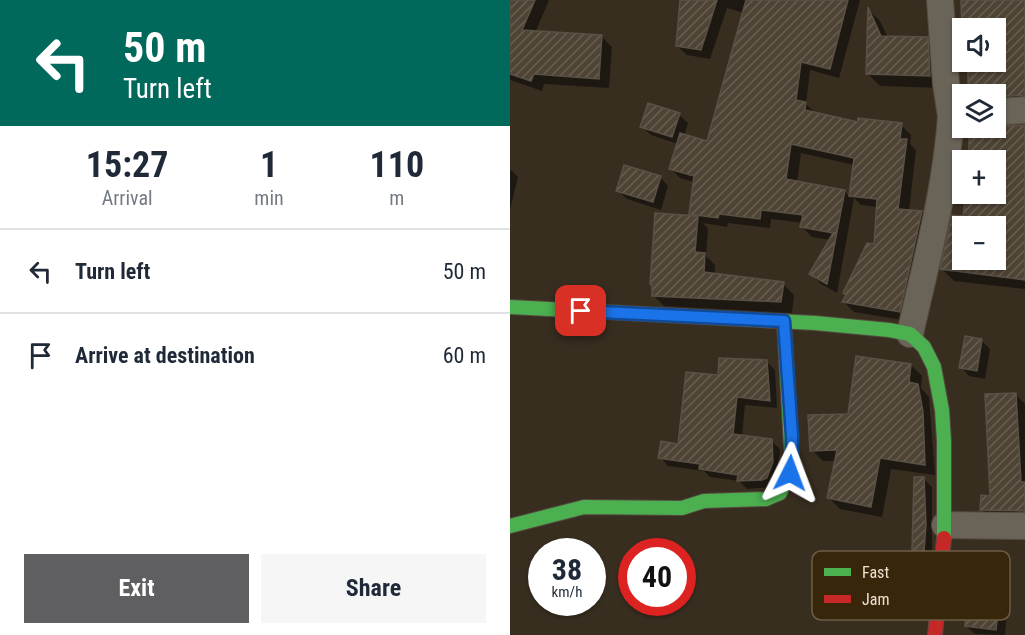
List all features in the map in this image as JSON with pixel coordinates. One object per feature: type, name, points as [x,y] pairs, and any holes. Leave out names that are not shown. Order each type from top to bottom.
[{"type":"street","points":[[940,0],[946,84],[952,101]]},
{"type":"street","points":[[1006,111],[1025,110]]},
{"type":"street","points":[[910,334],[940,201],[952,134]]},
{"type":"street","points":[[510,307],[784,321],[864,327],[910,334],[924,347],[934,367],[942,410],[945,525],[943,551]]},
{"type":"street","points":[[510,526],[584,507],[682,508],[704,501],[766,499],[780,493],[792,464],[784,321]]},
{"type":"street","points":[[945,525],[1025,525]]},
{"type":"street","points":[[935,635],[936,620]]},
{"type":"building","points":[[510,0],[535,0],[522,30],[602,35],[599,79],[534,74],[531,81],[510,74]]},
{"type":"building","points":[[680,0],[717,0],[701,50],[676,46]]},
{"type":"building","points":[[746,0],[848,0],[830,69],[801,62],[796,100],[806,102],[805,110],[858,122],[858,118],[902,123],[900,139],[907,139],[898,209],[922,211],[900,312],[842,302],[846,295],[843,293],[867,243],[874,244],[877,199],[849,196],[854,158],[791,144],[786,179],[845,190],[827,284],[809,274],[833,233],[800,227],[803,215],[761,210],[760,219],[719,214],[718,218],[689,214],[694,176],[669,169],[680,133],[707,141]]},
{"type":"building","points":[[961,0],[1025,0],[1025,95],[1006,96],[1006,84],[968,84],[968,72],[1006,72],[1006,18],[962,18]]},
{"type":"building","points":[[868,7],[881,36],[928,37],[930,76],[866,74]]},
{"type":"building","points":[[648,103],[680,113],[672,137],[640,127]]},
{"type":"building","points":[[1025,125],[1025,280],[940,269],[952,215],[963,216],[965,204],[1006,204],[1006,150],[969,150],[969,138],[1006,138],[1006,126]]},
{"type":"building","points":[[624,165],[661,176],[653,202],[616,191]]},
{"type":"building","points":[[655,213],[698,216],[695,252],[705,253],[704,272],[784,282],[781,302],[652,296],[652,285],[650,284]]},
{"type":"building","points":[[965,336],[982,339],[977,371],[959,368]]},
{"type":"building","points":[[856,356],[911,364],[909,382],[918,384],[923,412],[925,465],[880,458],[871,507],[827,498],[837,450],[810,451],[808,415],[848,414]]},
{"type":"building","points":[[719,358],[767,360],[770,401],[737,397],[733,434],[772,439],[773,462],[767,478],[762,480],[737,481],[738,475],[699,469],[700,464],[658,458],[661,441],[678,444],[686,372],[718,375]]},
{"type":"building","points":[[1016,393],[1021,482],[1025,482],[1025,511],[980,510],[981,495],[990,496],[985,394]]},
{"type":"building","points":[[914,477],[924,477],[926,525],[924,551],[912,551]]},
{"type":"building","points":[[965,620],[997,620],[996,630],[965,626]]},
{"type":"traffic: fast","points":[[510,307],[815,323],[910,334],[924,347],[934,367],[942,410],[944,538]]},
{"type":"traffic: fast","points":[[510,526],[584,507],[682,508],[704,501],[766,499],[780,493],[792,464],[784,321]]},
{"type":"traffic: jam","points":[[943,551],[944,538]]},
{"type":"traffic: jam","points":[[935,635],[936,620]]},
{"type":"route","points":[[581,311],[784,321],[792,436],[790,473]]}]
